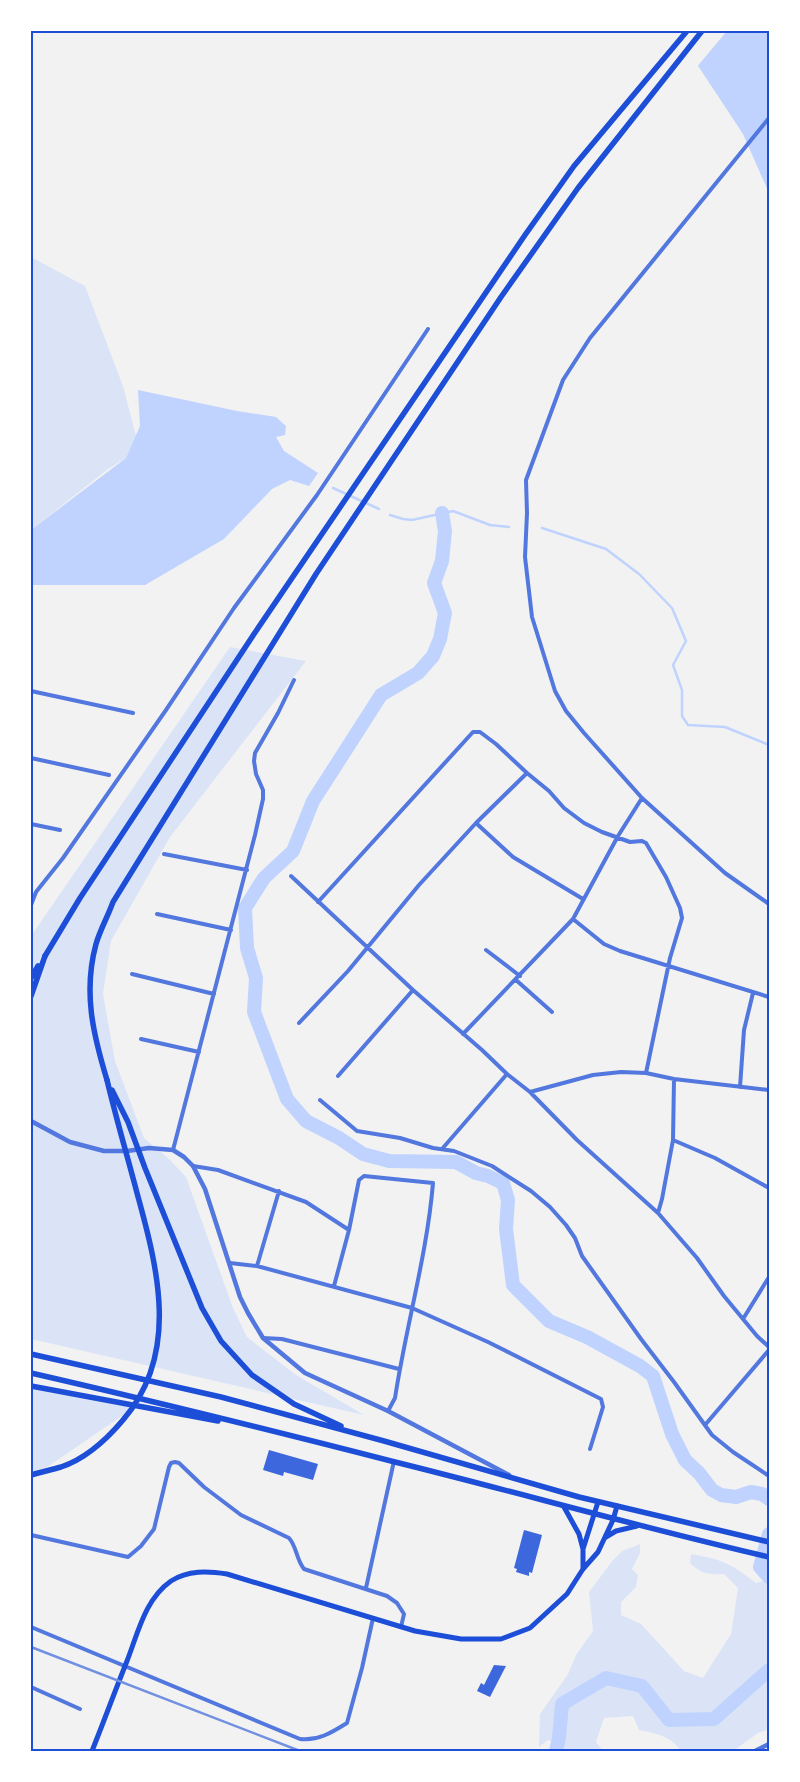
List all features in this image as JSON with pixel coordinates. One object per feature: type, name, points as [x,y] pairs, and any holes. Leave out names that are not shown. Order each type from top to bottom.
[{"type":"main road","points":[[31,978],[80,898],[249,643],[520,243],[574,166],[687,31]]},
{"type":"main road","points":[[31,1475],[62,1467],[91,1450],[117,1428],[136,1405],[151,1374],[160,1333],[159,1292],[151,1244],[91,1020],[90,981],[96,944],[114,902],[316,574],[496,306],[578,188],[702,31]]},
{"type":"main road","points":[[31,996],[44,956]]},
{"type":"main road","points":[[107,1080],[128,1122],[202,1308],[221,1341],[252,1375],[294,1404],[356,1434]]},
{"type":"main road","points":[[31,1354],[221,1397],[598,1502],[769,1542]]},
{"type":"main road","points":[[31,1373],[394,1461],[613,1520],[769,1557]]},
{"type":"main road","points":[[31,1386],[269,1430]]},
{"type":"main road","points":[[583,1569],[583,1549],[598,1502]]},
{"type":"main road","points":[[92,1751],[142,1619],[158,1594],[171,1581],[191,1573],[212,1572],[227,1574],[401,1627],[451,1638],[501,1640],[530,1628],[567,1594],[583,1569],[598,1552],[606,1537],[617,1506]]},
{"type":"main road","points":[[564,1507],[578,1534],[583,1549]]},
{"type":"main road","points":[[606,1537],[616,1531],[637,1526]]},
{"type":"street","points":[[769,118],[590,338],[563,380],[526,480],[525,557],[532,617],[555,691],[566,711],[584,734],[642,798],[725,873],[769,904]]},
{"type":"street","points":[[31,905],[36,892],[63,858],[234,608],[317,495],[428,329]]},
{"type":"street","points":[[173,1150],[247,870],[263,799],[256,774],[255,752],[278,713],[294,680]]},
{"type":"street","points":[[31,691],[133,713]]},
{"type":"street","points":[[318,902],[473,732],[480,732],[549,791],[564,808],[584,823],[630,842],[642,841],[646,843],[666,877],[680,908],[682,918],[669,967],[646,1073]]},
{"type":"street","points":[[31,758],[109,776]]},
{"type":"street","points":[[298,1023],[368,947],[420,885],[476,823],[527,773]]},
{"type":"street","points":[[464,1034],[573,919],[618,836],[642,798]]},
{"type":"street","points":[[476,823],[514,857],[583,899]]},
{"type":"street","points":[[31,824],[60,830]]},
{"type":"street","points":[[164,854],[247,870]]},
{"type":"street","points":[[291,876],[414,990],[507,1074],[530,1092],[577,1140],[658,1213],[697,1258],[743,1319],[769,1349],[705,1425]]},
{"type":"street","points":[[157,914],[231,930]]},
{"type":"street","points":[[573,919],[604,944],[669,967],[769,997]]},
{"type":"street","points":[[486,950],[520,976]]},
{"type":"street","points":[[132,974],[214,994]]},
{"type":"street","points":[[516,980],[552,1012]]},
{"type":"street","points":[[338,1076],[414,990]]},
{"type":"street","points":[[740,1087],[744,1030],[753,993]]},
{"type":"street","points":[[141,1040],[199,1052]]},
{"type":"street","points":[[530,1092],[593,1076],[621,1072],[646,1073],[674,1079],[769,1090]]},
{"type":"street","points":[[442,1149],[507,1074]]},
{"type":"street","points":[[658,1213],[673,1140],[674,1079]]},
{"type":"street","points":[[320,1100],[357,1131],[400,1138],[454,1151],[492,1166],[518,1182],[550,1207],[566,1225],[575,1238],[582,1256],[712,1436],[732,1452],[769,1476]]},
{"type":"street","points":[[31,1121],[70,1142],[104,1151],[127,1151],[149,1148],[173,1150],[193,1166],[205,1189],[240,1297],[264,1338],[305,1373],[388,1412],[513,1477]]},
{"type":"street","points":[[673,1140],[715,1158],[769,1188]]},
{"type":"street","points":[[193,1166],[218,1170],[306,1202],[349,1230]]},
{"type":"street","points":[[334,1286],[349,1230],[359,1180],[364,1176],[434,1183],[430,1220],[395,1398],[388,1412]]},
{"type":"street","points":[[257,1266],[279,1191]]},
{"type":"street","points":[[230,1263],[257,1266],[412,1308],[488,1342],[601,1399],[603,1407],[590,1448]]},
{"type":"street","points":[[743,1319],[769,1277]]},
{"type":"street","points":[[264,1338],[282,1339],[400,1369]]},
{"type":"street","points":[[366,1588],[394,1461]]},
{"type":"street","points":[[31,1535],[128,1556],[141,1546],[154,1529],[169,1467],[171,1463],[175,1462],[179,1463],[204,1487],[241,1515],[289,1538],[293,1542],[299,1562],[304,1569],[387,1596],[396,1603],[404,1614],[401,1627]]},
{"type":"street","points":[[31,1627],[300,1739],[312,1740],[333,1732],[347,1723],[373,1618]]},
{"type":"street","points":[[31,1687],[80,1709]]},
{"type":"street","points":[[755,1751],[769,1744]]},
{"type":"shaded area","points":[[31,257],[85,286],[123,386],[136,436],[126,458],[108,469],[31,530]]},
{"type":"shaded area","points":[[230,647],[306,661],[170,837],[111,941],[103,994],[115,1061],[144,1138],[169,1159],[186,1177],[233,1308],[247,1337],[296,1375],[364,1415],[31,1339],[31,936]]},
{"type":"shaded area","points":[[31,1384],[135,1407],[31,1478]]},
{"type":"shaded area","points":[[640,1544],[640,1553],[632,1569],[638,1575],[636,1587],[621,1602],[621,1615],[641,1624],[684,1671],[703,1678],[731,1634],[738,1588],[724,1574],[710,1574],[698,1570],[690,1563],[691,1554],[726,1563],[756,1583],[769,1579],[769,1729],[758,1733],[733,1751],[681,1751],[668,1739],[657,1734],[639,1730],[633,1716],[604,1718],[596,1742],[603,1751],[562,1751],[555,1742],[548,1740],[539,1747],[540,1714],[568,1674],[576,1655],[593,1631],[589,1592],[622,1551]]},
{"type":"water","points":[[670,31],[769,31],[769,193],[743,134],[681,40]]},
{"type":"water","points":[[138,390],[237,411],[276,417],[286,426],[285,435],[276,437],[284,451],[318,473],[309,486],[290,480],[272,489],[224,539],[145,585],[31,585],[31,530],[126,458],[140,426]]},
{"type":"pier","points":[[675,31],[727,31],[696,68],[679,42],[671,35]]},
{"type":"building","points":[[269,1450],[318,1464],[313,1480],[284,1472],[283,1476],[263,1470]]},
{"type":"building","points":[[524,1530],[542,1535],[532,1573],[529,1572],[529,1576],[516,1572],[517,1569],[514,1568]]},
{"type":"building","points":[[494,1665],[506,1666],[490,1697],[477,1691],[481,1683],[484,1685]]},
{"type":"waterway","points":[[333,488],[379,509]]},
{"type":"waterway","points":[[390,515],[412,520],[453,511],[490,525],[509,527]]},
{"type":"waterway","points":[[442,513],[445,531],[442,561],[434,583],[445,613],[440,639],[433,656],[418,673],[381,695],[313,801],[293,851],[264,878],[245,908],[247,948],[256,978],[254,1012],[287,1099],[306,1121],[339,1138],[363,1154],[389,1161],[456,1162],[476,1173],[503,1183],[508,1200],[506,1229],[513,1285],[549,1321],[587,1337],[640,1366],[653,1376],[672,1434],[685,1460],[699,1473],[712,1490],[721,1495],[736,1497],[751,1492],[762,1494],[769,1499]]},
{"type":"waterway","points":[[542,528],[606,549],[639,574],[672,608],[686,641],[673,665],[682,690],[682,716],[688,725],[725,727],[769,745]]},
{"type":"waterway","points":[[769,1534],[760,1567],[769,1577]]},
{"type":"waterway","points":[[556,1751],[562,1704],[606,1678],[642,1686],[669,1720],[714,1719],[769,1670]]},
{"type":"railway","points":[[31,1647],[300,1751]]}]
